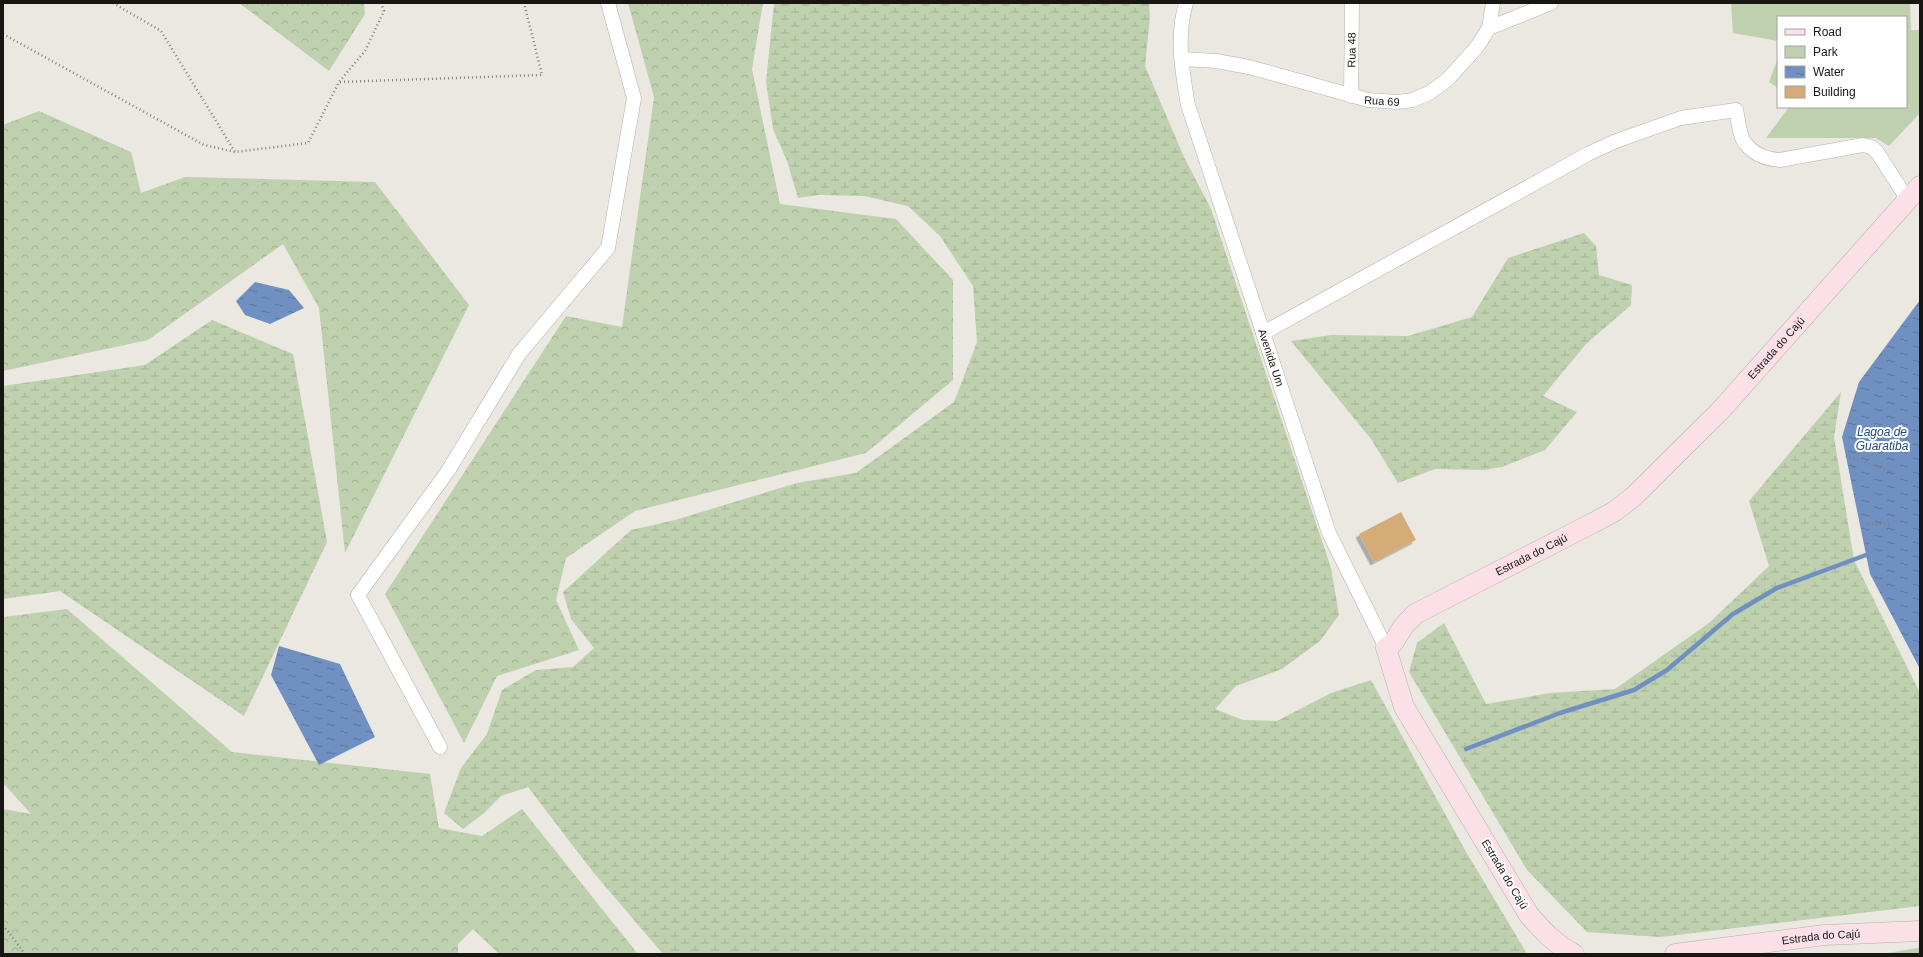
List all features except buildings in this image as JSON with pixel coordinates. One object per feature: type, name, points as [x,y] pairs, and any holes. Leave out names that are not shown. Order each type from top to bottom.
[{"type":"main road","name":"Estrada do Cajú","points":[[1574,954],[1561,947],[1546,934],[1529,915],[1404,707],[1386,648],[1393,643],[1403,627],[1415,614],[1593,523],[1615,511],[1633,497],[1720,411],[1914,193]]},
{"type":"main road","name":"Estrada do Cajú","points":[[1675,954],[1825,935],[1920,931]]},
{"type":"street","points":[[440,747],[358,595],[448,471],[519,354],[608,248],[634,98],[608,3]]},
{"type":"street","name":"Avenida Um","points":[[1186,3],[1180,28],[1188,105],[1329,533],[1386,648]]},
{"type":"street","name":"Rua 48","points":[[1351,96],[1352,3]]},
{"type":"street","name":"Rua 69","points":[[1182,58],[1216,61],[1249,67],[1351,96],[1378,102],[1413,100],[1429,93],[1447,80],[1477,47],[1488,28],[1493,3]]},
{"type":"street","points":[[1488,28],[1551,3]]},
{"type":"street","points":[[1263,332],[1588,154],[1616,141],[1681,118],[1695,115],[1736,110],[1744,143],[1757,154],[1769,159],[1780,160],[1863,145],[1871,147],[1914,193]]},
{"type":"path","points":[[113,3],[160,31],[235,152]]},
{"type":"path","points":[[3,34],[204,145],[235,152],[308,143],[339,82],[365,51],[384,11],[381,3]]},
{"type":"path","points":[[339,82],[542,75],[524,3]]},
{"type":"path","points":[[1846,456],[1894,473]]},
{"type":"path","points":[[1868,524],[1890,524]]},
{"type":"path","points":[[3,925],[25,954]]},
{"type":"green space","points":[[239,3],[364,3],[365,14],[329,71]]},
{"type":"green space","points":[[628,3],[763,3],[752,69],[780,204],[896,219],[953,280],[953,380],[866,453],[635,511],[566,558],[556,600],[579,650],[497,676],[464,743],[385,594],[566,316],[622,327],[654,97]]},
{"type":"green space","points":[[774,3],[1149,3],[1150,17],[1145,66],[1184,157],[1211,209],[1331,568],[1339,615],[1320,641],[1282,669],[1236,686],[1215,709],[1243,720],[1277,721],[1331,693],[1371,680],[1465,850],[1527,954],[663,954],[593,872],[528,787],[501,796],[483,814],[463,829],[444,813],[461,768],[487,734],[502,690],[536,670],[573,667],[594,648],[571,619],[563,592],[631,530],[675,520],[797,483],[856,473],[954,402],[977,342],[973,286],[940,236],[908,206],[864,196],[819,195],[798,198],[787,161],[773,129],[766,82]]},
{"type":"green space","points":[[1731,3],[1910,3],[1911,30],[1920,30],[1920,113],[1889,146],[1876,138],[1766,138],[1788,108],[1907,108],[1907,16],[1777,16],[1777,41],[1733,33]]},
{"type":"green space","points":[[1777,61],[1777,87],[1769,82]]},
{"type":"green space","points":[[39,111],[131,152],[141,193],[185,177],[375,182],[469,305],[345,553],[319,308],[283,244],[148,340],[3,371],[3,125]]},
{"type":"green space","points":[[1584,233],[1596,246],[1599,275],[1632,285],[1631,305],[1586,344],[1543,396],[1577,412],[1545,450],[1502,467],[1484,470],[1435,469],[1398,483],[1371,439],[1291,341],[1331,335],[1408,336],[1472,317],[1508,258]]},
{"type":"green space","points":[[212,320],[293,354],[327,542],[244,716],[60,591],[3,599],[3,386],[145,365]]},
{"type":"green space","points":[[1841,392],[1834,437],[1854,560],[1920,693],[1920,906],[1660,937],[1587,932],[1527,870],[1409,672],[1417,643],[1444,623],[1486,704],[1550,693],[1615,689],[1709,623],[1769,566],[1749,501]]},
{"type":"green space","points":[[67,609],[232,752],[430,774],[439,828],[482,836],[522,809],[638,954],[499,954],[473,929],[458,944],[458,954],[3,954],[3,809],[31,814],[3,783],[3,617]]},
{"type":"green space","points":[[1920,948],[1920,954],[1882,954]]},
{"type":"water","points":[[255,282],[289,290],[304,308],[270,324],[245,315],[236,301]]},
{"type":"water","name":"Lagoa de Guaratiba","points":[[1920,300],[1920,669],[1870,574],[1842,437],[1859,382]]},
{"type":"water","points":[[279,646],[340,664],[375,737],[319,765],[271,675]]},
{"type":"waterway","points":[[1466,749],[1560,713],[1634,690],[1667,670],[1733,614],[1777,588],[1866,555]]}]
